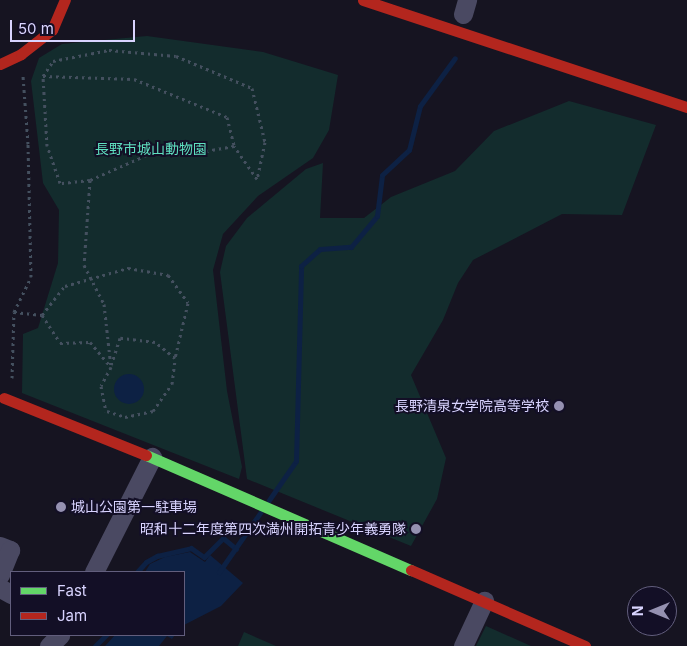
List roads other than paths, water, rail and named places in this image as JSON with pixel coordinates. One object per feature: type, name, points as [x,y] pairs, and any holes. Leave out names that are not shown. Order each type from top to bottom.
[{"type":"street","points":[[0,64],[21,54],[52,30],[64,0]]},
{"type":"street","points":[[363,0],[687,107]]},
{"type":"street","points":[[8,399],[98,434],[334,535],[584,646]]},
{"type":"street","points":[[95,571],[152,457]]},
{"type":"street","points":[[0,546],[10,550],[0,575]]},
{"type":"street","points":[[464,646],[484,601]]},
{"type":"street","points":[[49,646],[59,636]]},
{"type":"water","points":[[129,374],[140,378],[144,389],[140,400],[129,404],[118,400],[114,389],[118,378]]},
{"type":"water","points":[[190,552],[205,562],[210,555],[243,583],[221,606],[185,624],[185,571],[146,571],[150,564],[165,557]]},
{"type":"water","points":[[114,636],[167,636],[159,646],[105,646]]},
{"type":"waterway","points":[[269,500],[296,461],[301,266],[320,249],[351,247],[377,216],[382,175],[409,150],[420,106],[455,58]]},
{"type":"waterway","points":[[219,572],[260,513]]},
{"type":"waterway","points":[[138,571],[146,562],[157,556],[191,548],[204,557],[223,538],[236,549]]},
{"type":"waterway","points":[[95,646],[105,636]]},
{"type":"place","name":"長野清泉女学院高等学校","points":[[559,406]]},
{"type":"place","name":"城山公園第一駐車場","points":[[61,507]]},
{"type":"place","name":"昭和十二年度第四次満州開拓青少年義勇隊","points":[[416,529]]},
{"type":"park label","name":"長野市城山動物園","points":[[151,149]]}]
